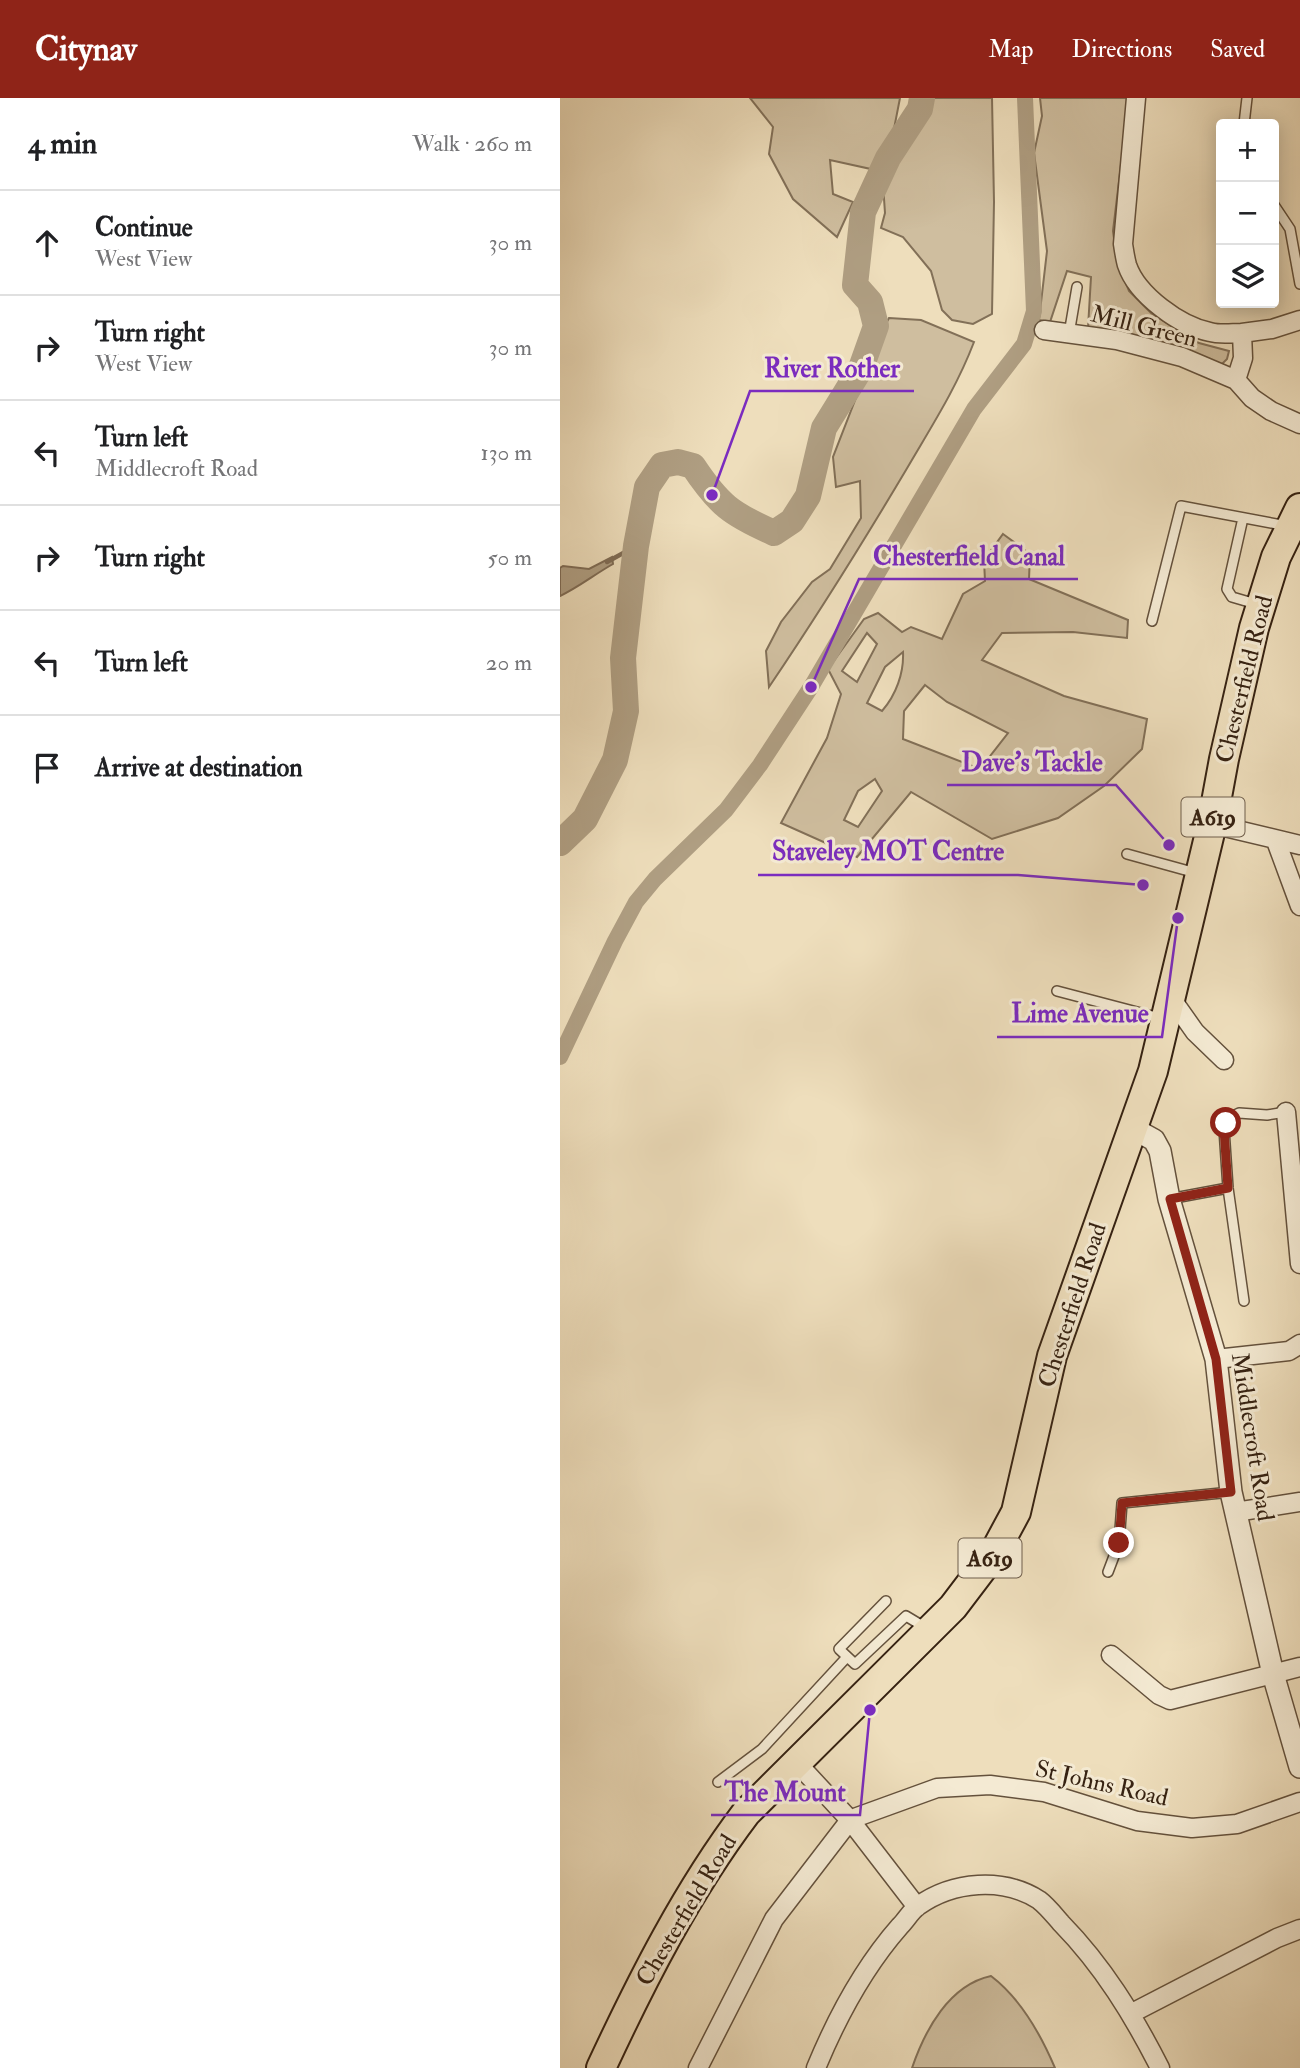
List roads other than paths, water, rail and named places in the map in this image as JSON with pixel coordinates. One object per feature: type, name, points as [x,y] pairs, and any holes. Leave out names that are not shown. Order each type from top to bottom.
[{"type":"highway","name":"Chesterfield Road","points":[[601,2068],[666,1938],[718,1850],[746,1813],[931,1631],[971,1586],[994,1553],[1016,1512],[1052,1356],[1145,1097],[1212,824],[1224,759],[1261,606],[1276,557],[1295,518]]},
{"type":"street","points":[[1136,98],[1123,244],[1127,265],[1135,281],[1182,323],[1211,333],[1272,329],[1300,320]]},
{"type":"street","name":"Mill Green","points":[[1044,330],[1117,340],[1182,357],[1236,380],[1252,398],[1271,411],[1300,424]]},
{"type":"street","points":[[1236,380],[1243,358],[1242,333]]},
{"type":"street","points":[[1212,824],[1300,845]]},
{"type":"street","points":[[1276,841],[1300,906]]},
{"type":"street","points":[[1168,1009],[1224,1059]]},
{"type":"street","points":[[1286,1112],[1300,1264]]},
{"type":"street","name":"Middlecroft Road","points":[[1134,1129],[1149,1136],[1158,1145],[1170,1199],[1216,1359],[1233,1502],[1273,1674],[1300,1767]]},
{"type":"street","points":[[1216,1359],[1289,1351],[1300,1344]]},
{"type":"street","points":[[1233,1502],[1300,1502]]},
{"type":"street","points":[[1111,1655],[1159,1695],[1170,1700],[1300,1667]]},
{"type":"street","points":[[797,1763],[850,1820],[917,1907]]},
{"type":"street","name":"St Johns Road","points":[[850,1820],[937,1788],[977,1786],[1044,1792],[1137,1821],[1192,1828],[1237,1824],[1300,1802]]},
{"type":"street","points":[[698,2068],[774,1919],[850,1820]]},
{"type":"street","points":[[816,2068],[830,2035],[878,1951],[917,1907],[943,1892],[974,1885],[1009,1886],[1040,1901],[1086,1948],[1132,2013],[1160,2068]]},
{"type":"street","points":[[1132,2013],[1300,1929]]},
{"type":"lane","points":[[1245,119],[1247,98]]},
{"type":"lane","points":[[1279,212],[1290,229],[1300,284]]},
{"type":"lane","points":[[1069,334],[1077,287]]},
{"type":"lane","points":[[1153,621],[1181,506],[1243,518],[1295,518]]},
{"type":"lane","points":[[1243,518],[1227,589],[1232,597],[1261,606]]},
{"type":"lane","points":[[1127,854],[1198,874]]},
{"type":"lane","points":[[1057,991],[1168,1009]]},
{"type":"lane","points":[[1244,1301],[1228,1188],[1224,1129],[1226,1123],[1239,1113],[1266,1115],[1286,1112]]},
{"type":"lane","points":[[1170,1199],[1228,1188]]},
{"type":"lane","points":[[1108,1572],[1119,1543],[1122,1503],[1233,1502]]},
{"type":"lane","points":[[886,1601],[839,1650],[855,1664],[906,1616],[931,1631]]},
{"type":"lane","points":[[718,1782],[762,1749],[847,1657]]},
{"type":"waterway","points":[[560,843],[585,819],[615,760],[626,711],[623,658],[636,546],[647,487],[662,465],[678,462],[693,466],[719,499],[747,520],[774,533],[792,521],[808,496],[824,428],[861,368],[876,326],[870,302],[855,285],[863,212],[888,158],[920,109],[922,98]]},
{"type":"waterway","points":[[560,1057],[636,902],[655,879],[726,810],[760,765],[811,687],[974,409],[1024,344],[1034,311],[1025,98]]},
{"type":"waterway","points":[[607,562],[636,546]]},
{"type":"place","name":"River Rother","points":[[712,495]]},
{"type":"place","name":"Chesterfield Canal","points":[[811,687]]},
{"type":"place","name":"Dave's Tackle","points":[[1169,845]]},
{"type":"place","name":"Staveley MOT Centre","points":[[1143,885]]},
{"type":"place","name":"Lime Avenue","points":[[1178,918]]},
{"type":"place","name":"The Mount","points":[[870,1710]]}]
